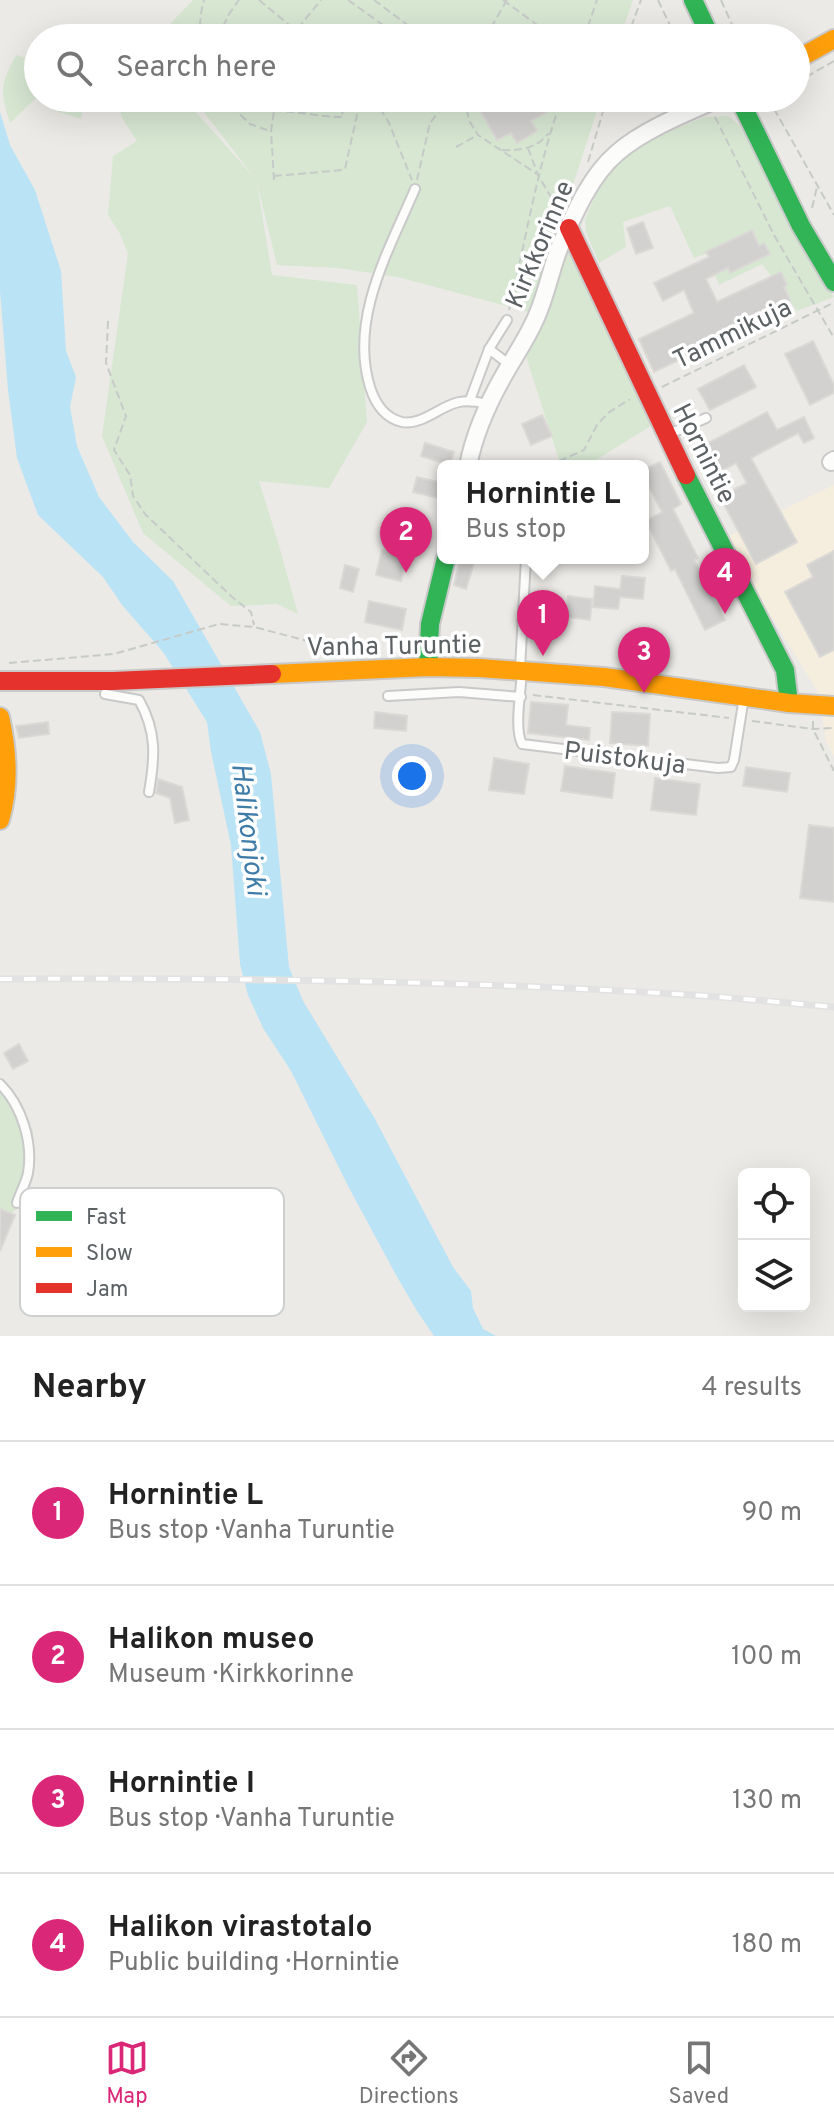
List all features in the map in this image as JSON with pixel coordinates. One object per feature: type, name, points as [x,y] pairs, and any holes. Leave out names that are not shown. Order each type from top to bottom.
[{"type":"street","points":[[693,0],[704,24]]},
{"type":"street","points":[[810,52],[834,39]]},
{"type":"street","name":"Kirkkorinne","points":[[469,460],[489,404],[537,315],[566,223],[615,154],[632,141],[691,112]]},
{"type":"street","points":[[746,112],[801,226],[834,282]]},
{"type":"street","name":"Hornintie","points":[[566,223],[666,435],[785,670],[789,703]]},
{"type":"street","points":[[428,667],[430,624],[445,564]]},
{"type":"street","name":"Vanha Turuntie","points":[[0,681],[109,687],[297,673],[428,667],[480,668],[604,677],[789,703],[834,706]]},
{"type":"street","points":[[0,717],[6,771],[5,799],[0,820]]},
{"type":"lane","points":[[415,189],[384,260],[368,311],[364,350],[369,384],[381,408],[394,419],[404,422],[414,421],[450,404],[470,400],[489,404]]},
{"type":"lane","points":[[470,400],[489,349],[507,320]]},
{"type":"lane","points":[[489,349],[510,365]]},
{"type":"lane","points":[[666,435],[706,418]]},
{"type":"lane","name":"Puistokuja","points":[[526,564],[519,738],[522,744],[718,768],[731,767],[744,697]]},
{"type":"lane","points":[[109,687],[139,700],[146,713],[152,731],[154,761],[149,792]]},
{"type":"lane","points":[[388,696],[459,692],[521,695]]},
{"type":"lane","points":[[0,1084],[10,1094],[28,1136],[28,1173],[22,1188]]},
{"type":"lane","points":[[17,1203],[20,1195]]},
{"type":"path","points":[[200,24],[204,0]]},
{"type":"path","points":[[225,24],[239,0]]},
{"type":"path","points":[[259,0],[288,24]]},
{"type":"path","points":[[300,24],[321,0]]},
{"type":"path","points":[[348,0],[381,24]]},
{"type":"path","points":[[374,0],[406,24]]},
{"type":"path","points":[[589,24],[597,0]]},
{"type":"path","points":[[632,24],[641,0]]},
{"type":"path","points":[[658,0],[669,24]]},
{"type":"path","points":[[721,0],[732,24]]},
{"type":"path","points":[[493,24],[505,1],[536,24]]},
{"type":"path","points":[[810,75],[834,61]]},
{"type":"path","points":[[238,112],[250,124],[271,131]]},
{"type":"path","points":[[274,112],[271,131],[274,178],[345,169],[356,112]]},
{"type":"path","points":[[303,112],[323,117],[343,117],[342,112]]},
{"type":"path","points":[[382,112],[395,135],[415,189]]},
{"type":"path","points":[[415,189],[430,123],[438,112]]},
{"type":"path","points":[[467,112],[478,135],[538,175]]},
{"type":"path","points":[[507,320],[538,175],[557,112]]},
{"type":"path","points":[[586,167],[603,112]]},
{"type":"path","points":[[719,112],[774,235],[834,338]]},
{"type":"path","points":[[777,112],[834,215]]},
{"type":"path","points":[[501,150],[528,148],[550,132]]},
{"type":"path","points":[[456,147],[478,135]]},
{"type":"path","points":[[528,148],[538,175],[566,223]]},
{"type":"path","name":"Tammikuja","points":[[562,460],[584,450],[597,425],[630,398],[647,394],[833,303]]},
{"type":"path","points":[[108,321],[106,363],[126,416],[114,450],[130,475],[133,496],[145,514],[251,612],[254,627]]},
{"type":"path","name":"Vanha Turuntie","points":[[0,664],[114,654],[219,624],[254,627],[327,646],[384,651]]},
{"type":"path","points":[[521,695],[813,729],[834,728]]},
{"type":"path","points":[[813,729],[834,771]]},
{"type":"shaded area","points":[[834,485],[834,756],[826,741],[818,692],[723,539]]},
{"type":"green space","points":[[193,0],[633,0],[625,24],[170,24]]},
{"type":"green space","points":[[16,55],[24,58],[24,110],[10,123],[3,88]]},
{"type":"green space","points":[[59,112],[82,112],[81,119]]},
{"type":"green space","points":[[120,112],[196,112],[254,177],[204,112],[597,112],[532,313],[398,277],[338,268],[277,265],[257,183],[272,275],[357,285],[367,422],[329,488],[259,481],[298,614],[277,604],[231,606],[143,533],[102,436],[128,253],[108,215],[113,156],[137,141]]},
{"type":"green space","points":[[728,116],[739,125],[834,297],[797,311],[762,264],[719,285],[707,253],[694,258],[670,206],[623,222],[626,247],[599,263],[586,232],[585,219],[599,187],[619,162],[653,138],[705,117]]},
{"type":"green space","points":[[570,248],[652,425],[596,460],[559,460],[525,353]]},
{"type":"green space","points":[[0,1091],[33,1131],[33,1173],[27,1188],[20,1188],[20,1204],[0,1228]]},
{"type":"water","name":"Halikonjoki","points":[[0,112],[10,145],[35,190],[61,271],[66,351],[76,377],[70,407],[77,446],[99,497],[133,542],[173,581],[260,732],[271,774],[289,967],[303,1001],[375,1119],[453,1267],[471,1291],[473,1308],[483,1329],[496,1336],[434,1336],[396,1275],[291,1071],[263,1028],[248,995],[240,964],[231,845],[207,722],[163,652],[122,605],[103,577],[38,515],[17,458],[8,390],[0,291]]},
{"type":"building","points":[[481,112],[547,112],[531,121],[537,131],[517,143],[511,133],[497,140]]},
{"type":"building","points":[[643,222],[653,248],[636,254],[627,228]]},
{"type":"building","points":[[752,230],[759,246],[764,243],[770,254],[730,273],[728,268],[706,279],[717,302],[781,272],[790,300],[731,327],[734,334],[654,372],[639,339],[694,313],[684,290],[663,301],[654,283],[709,257],[706,252]]},
{"type":"building","points":[[813,341],[834,385],[834,393],[810,405],[785,354]]},
{"type":"building","points":[[744,365],[756,387],[710,410],[698,389]]},
{"type":"building","points":[[767,412],[777,430],[804,417],[814,438],[804,443],[798,433],[751,458],[797,542],[756,564],[720,497],[747,483],[736,463],[710,477],[695,450]]},
{"type":"building","points":[[542,415],[552,436],[531,445],[522,424]]},
{"type":"building","points":[[425,443],[454,452],[452,460],[437,461],[421,456]]},
{"type":"building","points":[[660,462],[681,504],[673,509],[698,558],[694,560],[725,620],[705,630],[675,569],[671,571],[649,527],[649,519],[662,512],[649,487],[649,467]]},
{"type":"building","points":[[417,477],[437,482],[437,498],[413,492]]},
{"type":"building","points":[[382,550],[407,556],[401,581],[376,575]]},
{"type":"building","points":[[834,551],[834,650],[820,657],[785,592],[813,577],[807,565]]},
{"type":"building","points":[[459,564],[474,564],[466,589],[454,585]]},
{"type":"building","points":[[345,565],[359,569],[353,592],[340,588]]},
{"type":"building","points":[[622,576],[645,578],[643,599],[620,597],[618,609],[593,607],[595,586],[620,589]]},
{"type":"building","points":[[568,596],[592,599],[590,620],[566,617]]},
{"type":"building","points":[[369,601],[406,609],[402,630],[365,622]]},
{"type":"building","points":[[531,702],[568,705],[566,725],[590,728],[589,740],[528,733]]},
{"type":"building","points":[[375,712],[407,716],[406,731],[374,728]]},
{"type":"building","points":[[612,712],[650,714],[648,746],[610,743]]},
{"type":"building","points":[[48,722],[49,734],[19,738],[16,726]]},
{"type":"building","points":[[494,758],[529,764],[524,794],[489,790]]},
{"type":"building","points":[[565,766],[615,773],[612,798],[561,791]]},
{"type":"building","points":[[746,767],[790,773],[787,792],[743,786]]},
{"type":"building","points":[[655,778],[700,784],[696,815],[651,810]]},
{"type":"building","points":[[158,779],[182,787],[189,820],[175,823],[170,798],[156,793]]},
{"type":"building","points":[[809,825],[834,828],[834,902],[800,898]]},
{"type":"building","points":[[19,1044],[28,1061],[13,1069],[4,1053]]},
{"type":"building","points":[[0,1209],[15,1215],[0,1251]]},
{"type":"railway","points":[[0,979],[494,985],[681,994],[834,1007]]},
{"type":"traffic: fast","points":[[693,0],[704,24]]},
{"type":"traffic: fast","points":[[746,112],[801,226],[834,282]]},
{"type":"traffic: fast","points":[[686,475],[785,670],[789,703]]},
{"type":"traffic: fast","points":[[428,667],[430,624],[445,564]]},
{"type":"traffic: slow","points":[[810,52],[834,39]]},
{"type":"traffic: slow","points":[[272,674],[428,667],[480,668],[604,677],[789,703],[834,706]]},
{"type":"traffic: slow","points":[[0,717],[7,769],[0,820]]},
{"type":"traffic: jam","points":[[569,228],[686,475]]},
{"type":"traffic: jam","points":[[0,681],[113,681],[272,674]]},
{"type":"place","name":"Halikon museo","points":[[406,573]]},
{"type":"place","name":"Halikon virastotalo","points":[[725,614]]},
{"type":"place","name":"Hornintie L","points":[[543,656]]},
{"type":"place","name":"Hornintie I","points":[[644,693]]}]
